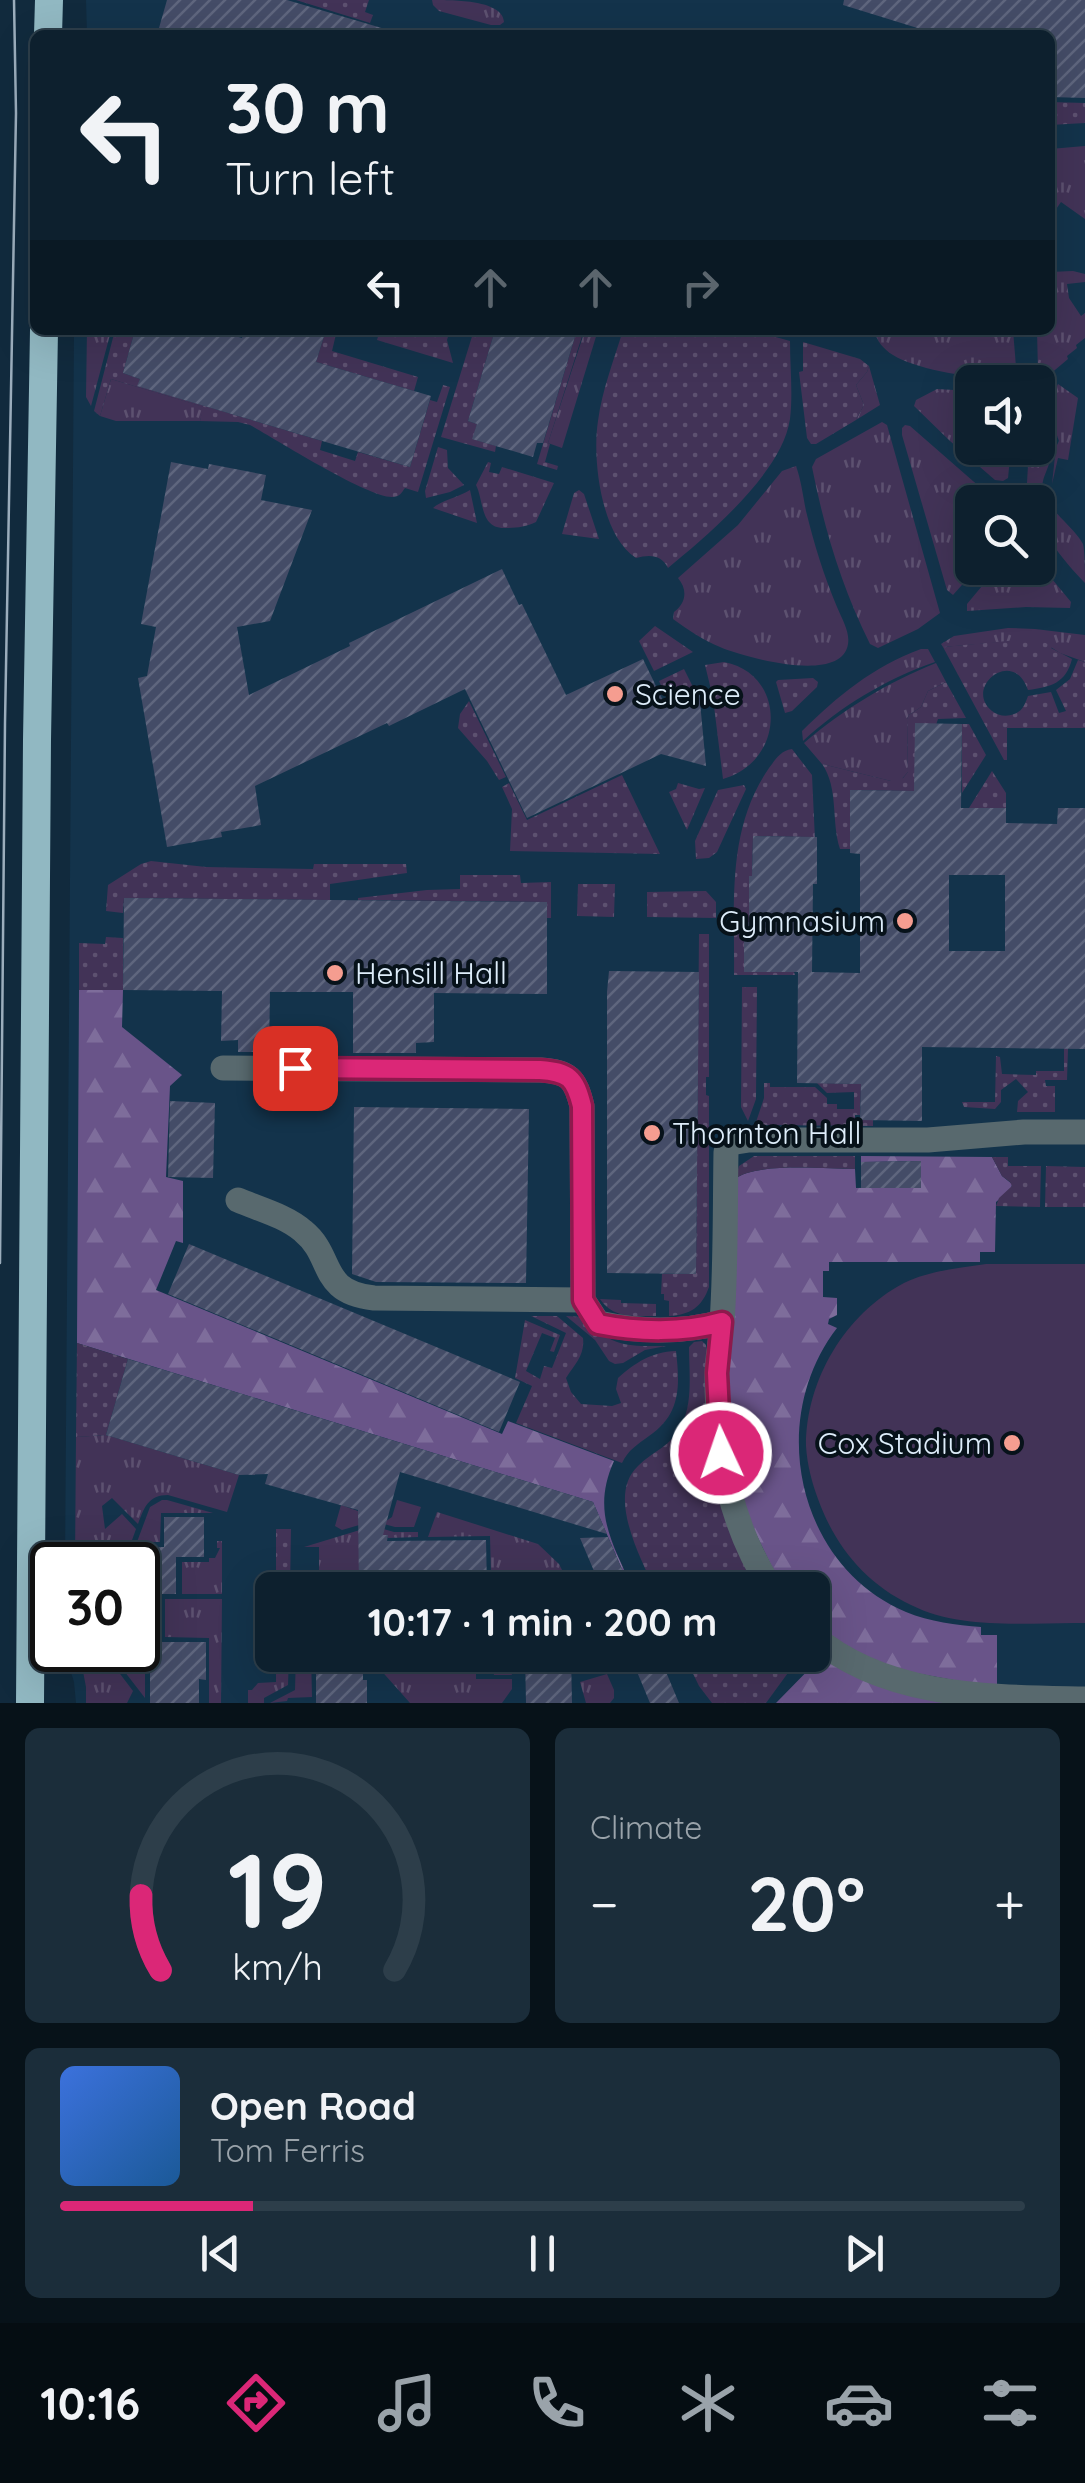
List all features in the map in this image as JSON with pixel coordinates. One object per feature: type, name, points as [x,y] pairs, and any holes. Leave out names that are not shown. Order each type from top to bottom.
[{"type":"highway","points":[[48,30],[49,0]]},
{"type":"highway","points":[[30,1703],[44,335]]},
{"type":"street","points":[[224,1068],[540,1070],[568,1076],[578,1088],[582,1106],[583,1300],[598,1324],[698,1329],[722,1322]]},
{"type":"street","points":[[760,1572],[726,1485],[721,1453],[717,1373],[726,1152],[730,1143],[928,1140],[1024,1132],[1085,1132]]},
{"type":"street","points":[[238,1200],[306,1233],[334,1282],[355,1295],[583,1300]]},
{"type":"street","points":[[830,1649],[866,1668],[916,1686],[1006,1698],[1085,1699]]},
{"type":"shaded area","points":[[86,0],[1085,0],[1085,1703],[76,1703],[71,1672],[160,1672],[160,1542],[65,1542],[74,335],[1055,335],[1055,30],[87,30]]},
{"type":"green space","points":[[296,0],[369,0],[365,12],[373,15],[370,23]]},
{"type":"green space","points":[[432,0],[487,5],[502,15],[504,22],[491,25],[439,11]]},
{"type":"green space","points":[[1055,102],[1085,103],[1085,123],[1055,125]]},
{"type":"green space","points":[[1085,146],[1085,219],[1061,202],[1055,211],[1055,149]]},
{"type":"green space","points":[[1055,272],[1085,274],[1085,282],[1067,284],[1069,298],[1081,316],[1085,313],[1085,338],[1055,370],[1055,365],[1038,365],[1037,335],[1055,335]]},
{"type":"green space","points":[[87,335],[110,335],[91,406],[86,397]]},
{"type":"green space","points":[[114,335],[134,335],[123,373],[140,379],[138,386],[322,441],[320,450],[355,461],[358,452],[410,467],[430,400],[437,402],[443,385],[450,387],[418,492],[405,488],[396,497],[364,489],[250,425],[200,421],[203,407],[111,379],[100,416],[94,411]]},
{"type":"green space","points":[[324,335],[336,335],[332,351],[418,377],[414,391],[316,362]]},
{"type":"green space","points":[[378,335],[448,335],[453,363],[377,340]]},
{"type":"green space","points":[[472,335],[494,335],[468,421],[477,424],[473,439],[496,446],[495,452],[441,437]]},
{"type":"green space","points":[[576,335],[582,335],[548,443],[545,462],[558,466],[557,470],[537,464]]},
{"type":"green space","points":[[583,335],[596,335],[562,448],[548,443]]},
{"type":"green space","points":[[621,335],[768,335],[790,341],[790,419],[784,440],[741,501],[668,568],[659,558],[636,558],[614,533],[607,515],[596,455],[605,386]]},
{"type":"green space","points":[[876,335],[1013,335],[1016,365],[955,365],[955,374],[904,360],[881,344]]},
{"type":"green space","points":[[803,342],[860,359],[869,366],[856,385],[864,405],[856,420],[816,444],[807,438],[799,372],[803,371]]},
{"type":"green space","points":[[869,366],[880,405],[856,420],[864,405],[856,385]]},
{"type":"green space","points":[[111,379],[204,407],[200,421],[116,421],[100,416]]},
{"type":"green space","points":[[1058,384],[1078,398],[1068,460],[1058,458],[1052,484],[1059,441],[1055,391]]},
{"type":"green space","points":[[937,389],[955,390],[955,445],[914,406],[916,400]]},
{"type":"green space","points":[[882,422],[887,425],[940,613],[918,629],[878,648],[870,644],[843,579],[812,467],[816,459]]},
{"type":"green space","points":[[910,426],[978,485],[955,485],[955,585],[962,585],[953,595],[947,590],[902,428]]},
{"type":"green space","points":[[438,447],[447,450],[448,468],[464,485],[426,498],[425,491]]},
{"type":"green space","points":[[488,462],[489,472],[499,474],[502,467],[554,483],[536,522],[508,528],[496,527],[487,519],[476,485]]},
{"type":"green space","points":[[978,465],[1009,465],[1008,478],[995,480]]},
{"type":"green space","points":[[1028,465],[1049,465],[1042,485],[1027,483]]},
{"type":"green space","points":[[796,466],[816,548],[848,639],[842,656],[811,666],[732,651],[673,619],[684,596],[678,578],[738,525],[782,471]]},
{"type":"green space","points":[[470,490],[477,523],[433,508],[440,503]]},
{"type":"green space","points":[[579,490],[584,494],[599,539],[562,534],[574,493]]},
{"type":"green space","points":[[1055,511],[1083,544],[1085,583],[1055,546]]},
{"type":"green space","points":[[1055,583],[1071,602],[1070,608],[967,611],[967,604],[983,585]]},
{"type":"green space","points":[[655,626],[693,652],[654,671],[639,641]]},
{"type":"green space","points":[[1008,628],[1085,635],[1085,662],[1038,639],[943,647],[941,644],[954,636]]},
{"type":"green space","points":[[1038,638],[1072,659],[1062,679],[1028,690],[1021,677],[1012,671],[1002,671],[987,683],[983,692],[985,702],[994,713],[1008,716],[1022,709],[1028,696],[1051,692],[1059,713],[1066,711],[1056,690],[1070,679],[1078,660],[1085,662],[1085,728],[1007,728],[1004,760],[943,647]]},
{"type":"green space","points":[[928,649],[935,662],[865,695],[803,741],[802,731],[843,694],[887,664]]},
{"type":"green space","points":[[724,662],[745,670],[759,683],[771,718],[768,737],[759,755],[744,769],[723,779],[705,665]]},
{"type":"green space","points":[[936,663],[946,682],[928,691],[921,707],[907,719],[908,772],[900,781],[822,764],[804,743],[867,697]]},
{"type":"green space","points":[[684,669],[694,689],[668,701],[659,681]]},
{"type":"green space","points":[[813,678],[817,687],[785,713],[776,682]]},
{"type":"green space","points":[[946,682],[966,718],[938,719],[914,791],[850,790],[850,849],[840,849],[831,784],[822,764],[891,781],[903,778],[908,772],[907,719],[921,707],[928,691]]},
{"type":"green space","points":[[469,701],[506,777],[499,780],[458,728],[460,714]]},
{"type":"green space","points":[[962,724],[969,724],[986,755],[962,793]]},
{"type":"green space","points":[[792,749],[812,775],[815,840],[753,836],[749,876],[752,923],[745,972],[795,975],[734,975],[734,895],[739,842],[755,792],[781,754]]},
{"type":"green space","points":[[992,771],[1006,793],[1006,808],[969,808]]},
{"type":"green space","points":[[622,775],[660,854],[510,851],[512,809],[502,787],[509,783],[527,820]]},
{"type":"green space","points":[[678,783],[705,788],[687,830],[669,792]]},
{"type":"green space","points":[[744,785],[746,789],[717,852],[709,858],[696,859],[695,841],[718,790]]},
{"type":"green space","points":[[151,861],[206,867],[313,869],[314,864],[406,864],[407,873],[330,884],[330,900],[124,898],[123,913],[106,911],[108,885]]},
{"type":"green space","points":[[460,875],[520,875],[521,883],[551,882],[551,918],[547,918],[547,902],[358,900],[460,889]]},
{"type":"green space","points":[[578,884],[615,884],[614,917],[577,916]]},
{"type":"green space","points":[[706,891],[716,902],[716,918],[647,917],[647,892]]},
{"type":"green space","points":[[699,934],[709,934],[706,1095],[709,1287],[694,1309],[669,1316],[669,1301],[661,1294],[662,1274],[696,1274]]},
{"type":"green space","points":[[106,937],[123,938],[123,990],[79,990],[79,943],[105,944]]},
{"type":"green space","points":[[742,987],[757,987],[756,1099],[748,1121],[741,1107]]},
{"type":"green space","points":[[79,990],[123,990],[122,1027],[182,1075],[170,1086],[166,1177],[183,1181],[183,1243],[176,1241],[156,1290],[502,1434],[508,1421],[614,1461],[604,1496],[605,1512],[625,1572],[593,1502],[77,1343]]},
{"type":"green space","points":[[1064,1048],[1068,1049],[1067,1080],[1045,1080],[1046,1086],[1055,1086],[1055,1112],[1017,1112],[1018,1101],[1028,1092],[1016,1079],[1001,1090],[1001,1102],[995,1109],[964,1107],[962,1102],[995,1102],[996,1056],[1000,1057],[1002,1074],[1036,1075],[1036,1071],[1064,1071]]},
{"type":"green space","points":[[764,1083],[770,1083],[770,1087],[815,1087],[827,1098],[827,1104],[837,1104],[837,1109],[854,1109],[854,1092],[827,1093],[817,1083],[861,1084],[860,1115],[855,1115],[855,1120],[873,1120],[873,1126],[755,1125],[764,1098]]},
{"type":"green space","points":[[754,1156],[855,1156],[855,1169],[774,1168],[735,1179],[739,1166]]},
{"type":"green space","name":"Cox Stadium","points":[[861,1156],[992,1157],[1002,1176],[1012,1184],[996,1202],[995,1252],[980,1252],[980,1262],[829,1262],[829,1271],[823,1271],[823,1297],[837,1298],[837,1315],[828,1324],[837,1328],[815,1365],[803,1405],[799,1446],[804,1487],[818,1526],[839,1561],[869,1590],[906,1612],[934,1621],[981,1627],[981,1635],[997,1635],[997,1688],[883,1667],[830,1636],[830,1572],[774,1572],[736,1492],[725,1354],[735,1179],[774,1168],[855,1169],[856,1188],[921,1187],[920,1161],[861,1162]]},
{"type":"green space","points":[[992,1157],[1008,1157],[1008,1166],[1041,1166],[1040,1207],[996,1206],[1012,1186]]},
{"type":"green space","points":[[1046,1166],[1085,1167],[1085,1207],[1045,1207]]},
{"type":"green space","points":[[986,1264],[1085,1264],[1085,1623],[974,1622],[911,1605],[879,1586],[854,1561],[833,1532],[812,1480],[806,1446],[813,1397],[821,1374],[847,1331],[883,1296],[904,1283],[933,1273]]},
{"type":"green space","points":[[600,1299],[656,1304],[656,1316],[618,1313]]},
{"type":"green space","points":[[531,1316],[557,1316],[583,1338],[581,1354],[566,1378],[581,1404],[621,1403],[616,1389],[618,1378],[644,1359],[676,1351],[678,1387],[673,1409],[622,1463],[516,1423],[532,1386],[515,1378],[525,1320],[560,1335],[554,1352],[550,1351],[555,1338],[542,1333],[526,1371],[540,1379],[544,1366],[552,1368],[566,1333]]},
{"type":"green space","points":[[566,1316],[583,1317],[603,1335],[620,1343],[666,1346],[645,1350],[615,1364],[595,1340]]},
{"type":"green space","points":[[694,1342],[706,1345],[710,1419],[690,1421],[692,1453],[699,1469],[714,1471],[754,1572],[647,1572],[629,1527],[625,1494],[629,1479],[638,1466],[673,1438],[682,1424],[689,1396],[689,1347]]},
{"type":"green space","points":[[77,1343],[128,1359],[106,1435],[76,1437]]},
{"type":"green space","points":[[106,1435],[239,1475],[227,1512],[168,1495],[156,1497],[148,1504],[138,1524],[112,1498],[102,1506],[105,1529],[122,1514],[136,1529],[131,1542],[75,1542],[76,1437]]},
{"type":"green space","points":[[167,1500],[213,1513],[161,1513],[160,1542],[137,1542],[150,1507]]},
{"type":"green space","points":[[397,1500],[421,1507],[414,1527],[373,1521],[342,1530],[335,1526],[341,1505],[386,1521],[392,1517]]},
{"type":"green space","points":[[437,1512],[538,1544],[563,1572],[491,1572],[490,1536],[428,1537]]},
{"type":"green space","points":[[373,1526],[394,1532],[418,1532],[418,1537],[387,1535],[359,1572],[319,1572],[319,1547],[304,1547]]},
{"type":"green space","points":[[276,1529],[291,1529],[290,1572],[276,1572]]},
{"type":"green space","points":[[217,1541],[222,1541],[222,1594],[182,1594],[182,1562],[209,1562],[220,1548]]},
{"type":"green space","points":[[165,1599],[222,1599],[221,1703],[209,1703],[209,1638],[165,1637]]},
{"type":"green space","points":[[830,1656],[957,1703],[776,1703],[806,1672],[830,1672]]},
{"type":"green space","points":[[83,1672],[119,1672],[133,1691],[127,1703],[86,1703]]},
{"type":"green space","points":[[125,1672],[145,1672],[145,1698]]},
{"type":"green space","points":[[276,1672],[288,1672],[288,1685],[264,1698],[264,1703],[248,1703],[248,1690],[258,1683],[276,1682]]},
{"type":"green space","points":[[296,1672],[311,1672],[312,1697],[270,1703],[295,1690]]},
{"type":"green space","points":[[382,1672],[476,1672],[476,1679],[512,1679],[512,1689],[502,1703],[410,1703]]},
{"type":"green space","points":[[692,1672],[789,1672],[766,1703],[712,1703]]},
{"type":"green space","points":[[607,1674],[614,1698],[610,1703],[586,1703],[580,1682]]},
{"type":"building","points":[[167,0],[287,0],[385,29],[166,30],[159,28]]},
{"type":"building","points":[[844,0],[1085,0],[1085,98],[1055,97],[1055,30],[924,30],[843,5]]},
{"type":"building","points":[[134,335],[324,335],[316,362],[431,396],[410,467],[137,386],[140,379],[123,373]]},
{"type":"building","points":[[494,335],[575,335],[543,443],[537,443],[533,457],[472,439],[477,424],[468,421]]},
{"type":"building","points":[[171,462],[208,469],[209,464],[266,475],[261,500],[312,510],[270,621],[237,627],[249,695],[502,569],[566,695],[643,659],[666,707],[699,691],[706,766],[661,754],[527,818],[465,689],[255,786],[261,825],[167,847],[138,678],[147,676],[156,627],[141,624]]},
{"type":"building","name":"Gymnasium","points":[[915,723],[962,724],[961,808],[1006,808],[1006,823],[1057,824],[1058,808],[1085,808],[1085,1049],[922,1047],[922,1121],[860,1120],[861,1084],[797,1083],[798,972],[744,972],[744,922],[749,922],[753,836],[817,837],[812,972],[860,973],[860,854],[850,853],[850,790],[914,791]],"holes":[[[949,875],[1005,875],[1005,951],[949,951]]]},
{"type":"building","name":"Hensill Hall","points":[[124,898],[547,902],[547,994],[434,993],[434,1042],[416,1043],[416,1053],[353,1053],[353,992],[270,992],[269,1052],[238,1052],[238,1040],[221,1041],[222,991],[123,990]]},
{"type":"building","name":"Thornton Hall","points":[[609,971],[699,972],[696,1274],[607,1273]]},
{"type":"building","points":[[170,1101],[215,1103],[213,1178],[168,1177]]},
{"type":"building","points":[[354,1107],[529,1109],[526,1283],[376,1282],[352,1274]]},
{"type":"building","points":[[921,1161],[921,1188],[861,1188],[861,1162]]},
{"type":"building","points":[[189,1244],[520,1382],[499,1432],[168,1294]]},
{"type":"building","points":[[128,1359],[593,1502],[607,1534],[400,1472],[383,1535],[388,1535],[387,1541],[486,1540],[487,1572],[359,1572],[358,1510],[265,1484],[268,1474],[239,1475],[106,1435]]},
{"type":"building","points":[[690,1420],[702,1420],[706,1453],[692,1454]]},
{"type":"building","points":[[164,1517],[204,1517],[204,1557],[176,1557],[176,1594],[160,1594],[160,1547],[164,1547]]},
{"type":"building","points":[[608,1537],[623,1572],[594,1572],[580,1538]]},
{"type":"building","points":[[160,1642],[206,1642],[206,1680],[199,1679],[199,1703],[150,1703],[150,1672],[160,1672]]},
{"type":"building","points":[[316,1672],[363,1672],[367,1703],[316,1703]]},
{"type":"building","points":[[525,1672],[571,1672],[572,1703],[526,1703]]},
{"type":"building","points":[[637,1672],[666,1672],[679,1703],[650,1703]]},
{"type":"tram line","points":[[0,1263],[16,113],[14,0]]},
{"type":"place","name":"Science","points":[[615,694]]},
{"type":"place","name":"Gymnasium","points":[[905,921]]},
{"type":"place","name":"Hensill Hall","points":[[335,973]]},
{"type":"place","name":"Thornton Hall","points":[[652,1133]]},
{"type":"place","name":"Cox Stadium","points":[[1012,1443]]},
{"type":"route","points":[[295,1068],[540,1070],[568,1076],[578,1088],[582,1106],[583,1300],[598,1324],[615,1327],[698,1329],[722,1322],[717,1373],[721,1453]]}]
